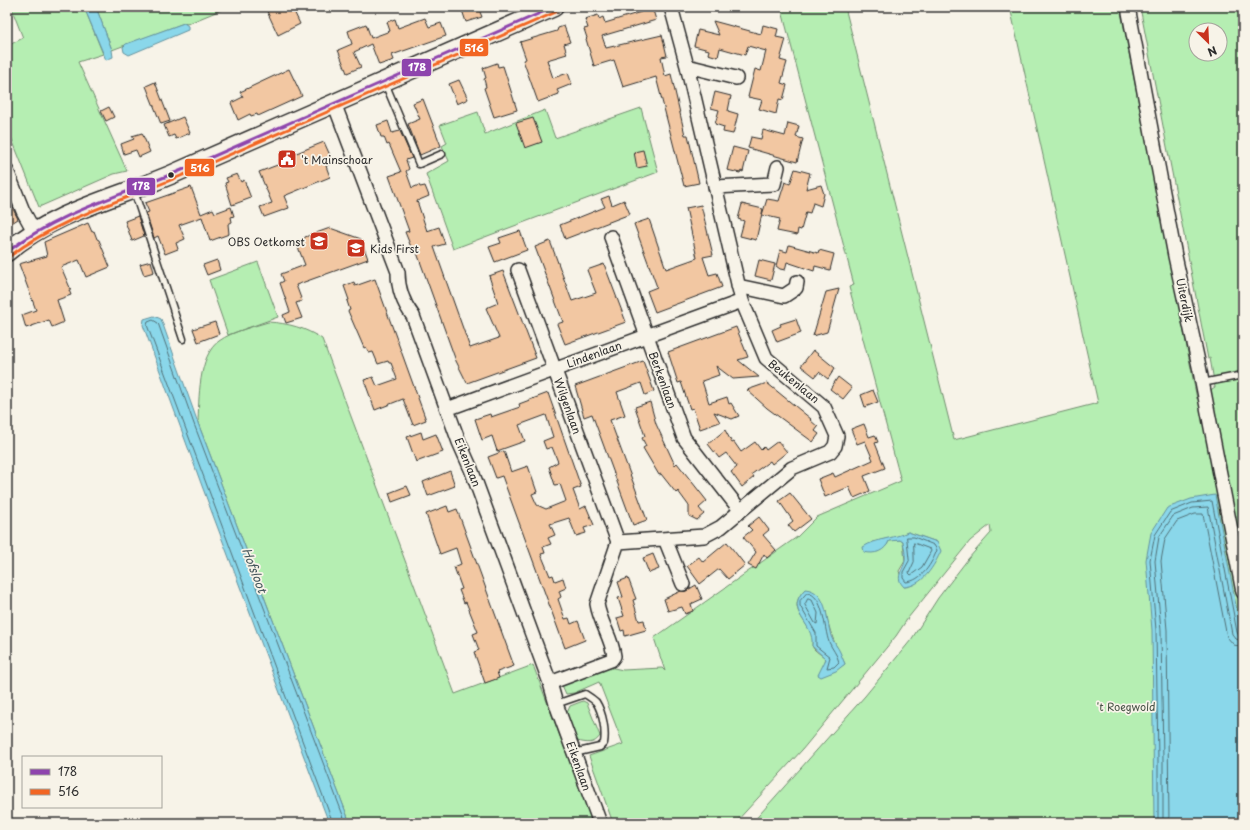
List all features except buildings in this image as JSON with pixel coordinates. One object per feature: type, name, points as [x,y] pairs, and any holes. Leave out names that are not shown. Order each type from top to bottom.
[{"type":"main road","points":[[7,252],[34,231],[68,214],[173,174],[554,7]]},
{"type":"street","name":"Beukenlaan","points":[[618,542],[704,536],[721,527],[792,468],[830,452],[835,446],[837,436],[824,406],[766,358],[742,301],[688,66],[671,7]]},
{"type":"street","name":"Uiterdijk","points":[[1128,7],[1175,256],[1202,383],[1243,592]]},
{"type":"street","points":[[688,66],[736,78]]},
{"type":"street","name":"Eikenlaan","points":[[334,103],[398,272],[398,285],[406,307],[413,316],[459,442],[471,469],[550,682],[556,704],[600,823]]},
{"type":"street","points":[[715,187],[774,184],[778,166]]},
{"type":"street","points":[[7,171],[23,211],[34,231]]},
{"type":"street","name":"Berkenlaan","points":[[611,237],[684,438],[740,510]]},
{"type":"street","name":"Wilgenlaan","points":[[518,270],[618,542]]},
{"type":"street","points":[[738,286],[784,296],[796,288],[797,282]]},
{"type":"street","name":"Lindenlaan","points":[[447,409],[742,301]]},
{"type":"street","points":[[665,539],[683,584]]},
{"type":"street","points":[[550,682],[611,660],[614,656],[613,649],[598,612],[597,604],[618,542]]},
{"type":"lane","points":[[384,81],[419,164],[442,154]]},
{"type":"lane","points":[[133,188],[183,339]]},
{"type":"lane","points":[[1202,383],[1243,375]]},
{"type":"lane","points":[[556,704],[585,694],[595,701],[602,718],[606,731],[604,743],[600,747],[574,754]]},
{"type":"green space","points":[[11,7],[84,7],[103,54],[78,62],[127,171],[114,174],[39,207],[7,127],[7,46],[23,38]]},
{"type":"green space","points":[[96,7],[228,7],[187,24],[184,23],[112,50]]},
{"type":"green space","name":"'t Roegwold","points":[[781,7],[845,7],[954,440],[1098,403],[1010,7],[1120,7],[1197,399],[1215,387],[1210,358],[1208,359],[1140,7],[1243,7],[1243,823],[752,823],[865,696],[911,640],[938,598],[968,559],[991,533],[990,525],[970,541],[908,618],[896,636],[802,750],[735,823],[613,823],[589,756],[623,744],[599,682],[574,693],[566,694],[562,685],[609,667],[623,670],[662,668],[665,671],[654,638],[797,537],[817,517],[901,481],[849,287],[854,285]],"holes":[[[908,532],[937,542],[922,577],[917,582],[904,587],[899,571],[905,561],[903,542],[900,540],[889,541],[887,545],[877,552],[872,542],[900,536]],[[805,589],[826,610],[833,638],[845,664],[830,673],[825,661],[826,659],[813,647],[812,635],[797,607],[797,602]]]},
{"type":"green space","points":[[641,108],[658,172],[453,249],[426,174],[449,161],[442,146],[447,143],[440,125],[478,112],[485,134],[545,110],[555,138]]},
{"type":"green space","points":[[258,262],[278,317],[228,335],[209,280]]},
{"type":"green space","points":[[268,322],[296,327],[310,332],[322,339],[455,694],[533,665],[593,823],[350,823],[198,423],[203,367],[212,348],[219,341],[230,335]]},
{"type":"green space","points":[[583,701],[587,703],[600,736],[598,739],[590,743],[577,741],[567,713],[570,706]]},
{"type":"water","points":[[84,7],[96,7],[112,50],[113,57],[106,60]]},
{"type":"water","points":[[184,23],[188,26],[188,30],[129,55],[124,52],[123,47],[126,44]]},
{"type":"water","points":[[154,316],[161,319],[198,423],[350,823],[329,823],[143,325],[144,319]]},
{"type":"water","points":[[1215,495],[1243,642],[1243,823],[1154,823],[1152,630],[1146,560],[1151,533],[1167,508],[1191,499]]},
{"type":"water","points":[[908,532],[937,542],[941,551],[931,569],[922,579],[911,586],[904,587],[899,577],[905,559],[903,542],[900,540],[889,541],[882,550],[872,553],[864,552],[863,547],[874,542]]},
{"type":"water","points":[[805,589],[813,591],[822,600],[827,614],[831,636],[845,664],[836,671],[821,677],[818,675],[826,659],[812,646],[812,638],[809,630],[798,611],[797,604],[799,597]]},
{"type":"transit line","name":"178","points":[[7,252],[28,237],[72,214],[166,177],[554,7]]},
{"type":"transit line","name":"516","points":[[10,256],[52,229],[97,209],[167,182],[556,12]]},
{"type":"place","name":"'t Mainschoar","points":[[287,159]]},
{"type":"place","name":"OBS Oetkomst","points":[[319,241]]},
{"type":"place","name":"Kids First","points":[[356,248]]},
{"type":"water label","name":"Hofsloot","points":[[255,570]]}]
